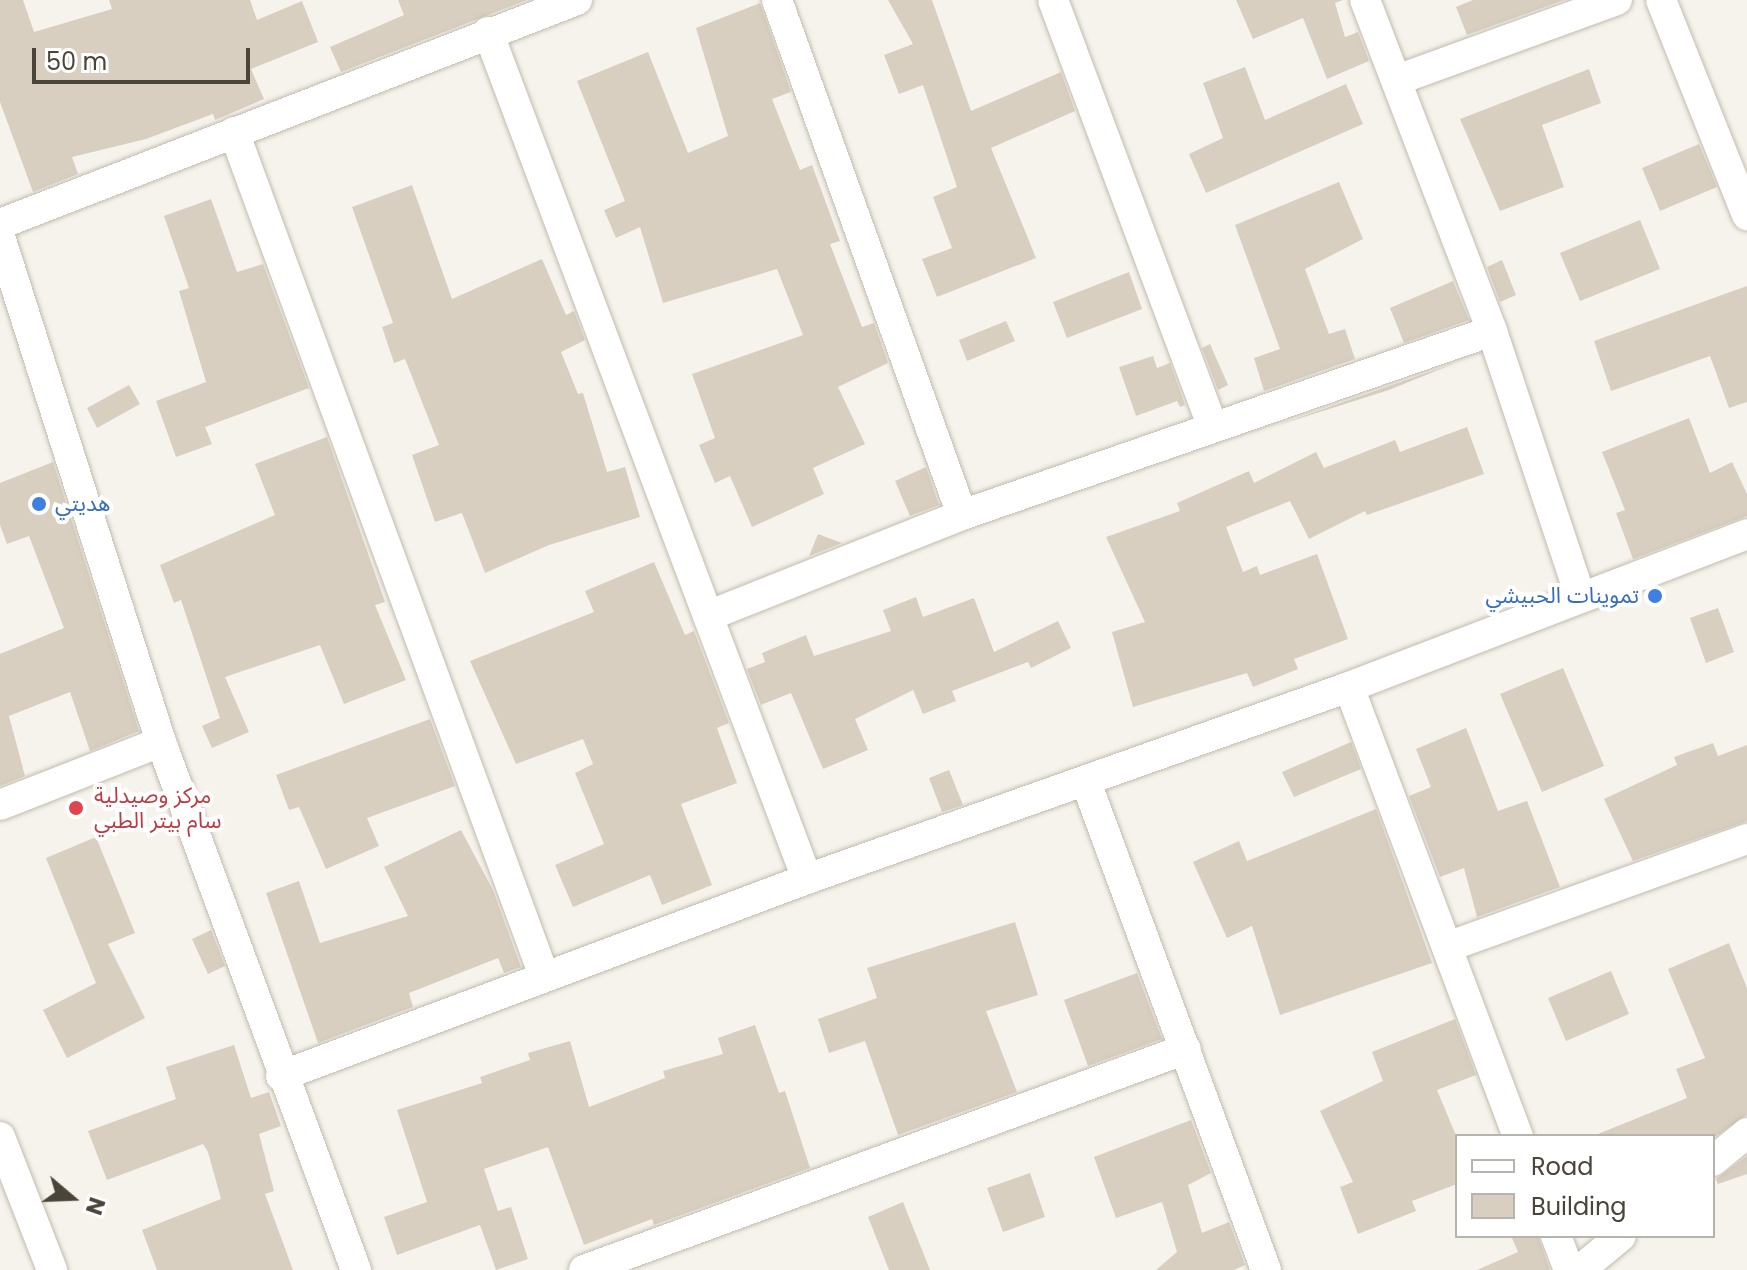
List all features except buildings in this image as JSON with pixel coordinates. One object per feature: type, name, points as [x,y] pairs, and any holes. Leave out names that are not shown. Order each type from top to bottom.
[{"type":"street","points":[[0,224],[577,0]]},
{"type":"street","points":[[777,0],[962,515]]},
{"type":"street","points":[[1053,0],[1212,425]]},
{"type":"street","points":[[1365,0],[1492,331],[1581,598]]},
{"type":"street","points":[[1397,80],[1617,0]]},
{"type":"street","points":[[1661,0],[1747,215]]},
{"type":"street","points":[[488,32],[807,879]]},
{"type":"street","points":[[234,132],[544,976]]},
{"type":"street","points":[[0,237],[161,742],[281,1076],[356,1270]]},
{"type":"street","points":[[708,616],[962,515],[1212,425],[1492,331]]},
{"type":"street","points":[[281,1076],[807,879],[1349,687],[1747,534]]},
{"type":"street","points":[[1349,687],[1517,1134]]},
{"type":"street","points":[[0,805],[161,742]]},
{"type":"street","points":[[1086,782],[1266,1270]]},
{"type":"street","points":[[1447,947],[1747,839]]},
{"type":"street","points":[[584,1270],[653,1258],[1186,1049]]},
{"type":"street","points":[[1715,1159],[1747,1133]]},
{"type":"street","points":[[0,1137],[52,1270]]},
{"type":"street","points":[[1557,1238],[1569,1270]]},
{"type":"street","points":[[1580,1270],[1619,1238]]},
{"type":"place","name":"هديتي","points":[[39,504]]},
{"type":"place","name":"تموينات الحبيشي","points":[[1655,596]]},
{"type":"place","name":"مركز وصيدلية سام بيتر الطبي","points":[[76,808]]}]
